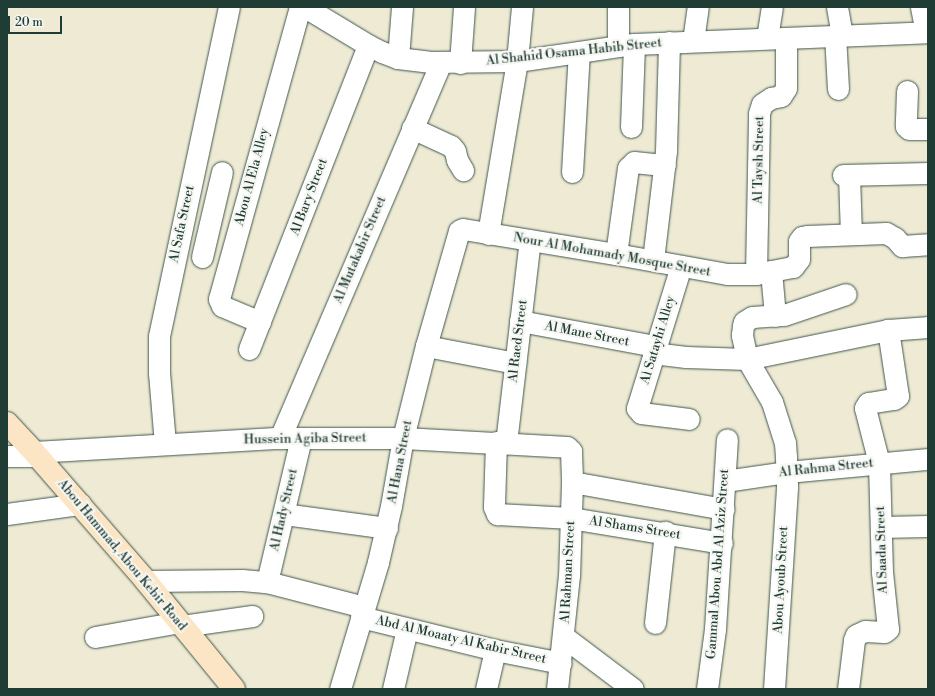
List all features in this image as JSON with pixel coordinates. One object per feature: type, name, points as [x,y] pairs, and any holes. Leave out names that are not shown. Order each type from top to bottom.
[{"type":"main road","name":"Abou Hammad, Abou Kebir Road","points":[[7,423],[80,504],[146,581],[234,689]]},
{"type":"street","name":"Al Safa Street","points":[[166,444],[159,374],[159,336],[229,7]]},
{"type":"street","name":"Abou Al Ela Alley","points":[[260,322],[222,306],[219,302],[300,7]]},
{"type":"street","name":"Al Shahid Osama Habib Street","points":[[305,7],[334,15],[368,45],[398,58],[412,61],[450,63],[517,61],[626,45],[669,42],[927,32]]},
{"type":"street","points":[[398,58],[402,7]]},
{"type":"street","name":"Al Mutakabir Street","points":[[280,438],[412,128],[450,63],[464,7]]},
{"type":"street","points":[[488,234],[517,61],[522,7]]},
{"type":"street","points":[[618,7],[626,45],[631,127]]},
{"type":"street","points":[[693,41],[698,7]]},
{"type":"street","name":"Al Taysh Street","points":[[772,7],[786,88],[781,96],[771,98],[762,104],[759,113],[764,272],[775,316]]},
{"type":"street","points":[[837,7],[839,35],[838,89]]},
{"type":"street","points":[[921,7],[927,32]]},
{"type":"street","points":[[653,260],[665,165],[669,42]]},
{"type":"street","name":"Al Bary Street","points":[[250,349],[368,45]]},
{"type":"street","points":[[572,172],[579,52]]},
{"type":"street","points":[[907,90],[906,126],[909,129],[928,128]]},
{"type":"street","points":[[412,128],[451,146],[455,151],[457,160],[463,170]]},
{"type":"street","points":[[616,254],[628,168],[634,162],[665,165]]},
{"type":"street","points":[[195,164],[252,180]]},
{"type":"street","points":[[202,257],[222,172]]},
{"type":"street","points":[[928,173],[846,175],[850,234],[886,233],[895,238],[902,246],[928,244]]},
{"type":"street","name":"Nour Al Mohamady Mosque Street","points":[[457,235],[459,231],[463,229],[653,260],[727,274],[764,272],[789,268],[796,264],[799,259],[799,241],[802,237],[850,234]]},
{"type":"street","name":"Al Hana Street","points":[[340,689],[387,528],[403,438],[426,346],[457,235]]},
{"type":"street","name":"Al Raed Street","points":[[500,515],[494,510],[501,442],[515,363],[530,240]]},
{"type":"street","name":"Al Satayhi Alley","points":[[681,266],[654,349],[637,408],[641,413],[690,420]]},
{"type":"street","points":[[747,359],[742,330],[744,322],[752,318],[775,316],[794,312],[846,294]]},
{"type":"street","name":"Al Mane Street","points":[[520,321],[682,356],[747,359],[888,330],[928,327]]},
{"type":"street","name":"Al Saada Street","points":[[848,689],[853,644],[856,635],[860,632],[886,631],[888,627],[883,585],[879,463],[865,408],[868,403],[894,400],[898,396],[888,330]]},
{"type":"street","points":[[426,346],[515,363]]},
{"type":"street","name":"Abou Ayoub Street","points":[[747,359],[772,402],[785,443],[787,472],[774,689]]},
{"type":"street","name":"Hussein Agiba Street","points":[[7,456],[166,444],[280,438],[403,438],[501,442],[564,446],[570,449],[571,454]]},
{"type":"street","name":"Al Hady Street","points":[[268,582],[301,438]]},
{"type":"street","name":"Gammal Abou Abd Al Aziz Street","points":[[707,689],[715,629],[728,439]]},
{"type":"street","name":"Al Rahman Street","points":[[557,689],[564,637],[571,518],[571,454]]},
{"type":"street","name":"Al Rahma Street","points":[[725,481],[787,472],[928,459]]},
{"type":"street","points":[[572,482],[724,509]]},
{"type":"street","points":[[7,514],[80,504]]},
{"type":"street","points":[[284,514],[387,528]]},
{"type":"street","name":"Al Shams Street","points":[[500,515],[571,518],[665,532],[722,543]]},
{"type":"street","points":[[881,528],[928,526]]},
{"type":"street","points":[[655,623],[665,532]]},
{"type":"street","name":"Abd Al Moaaty Al Kabir Street","points":[[146,581],[242,580],[268,582],[363,612],[407,629],[495,650],[561,663]]},
{"type":"street","points":[[95,637],[180,624],[252,616]]},
{"type":"street","points":[[393,689],[407,629]]},
{"type":"street","points":[[564,637],[608,680],[633,689]]},
{"type":"street","points":[[486,689],[495,650]]}]
